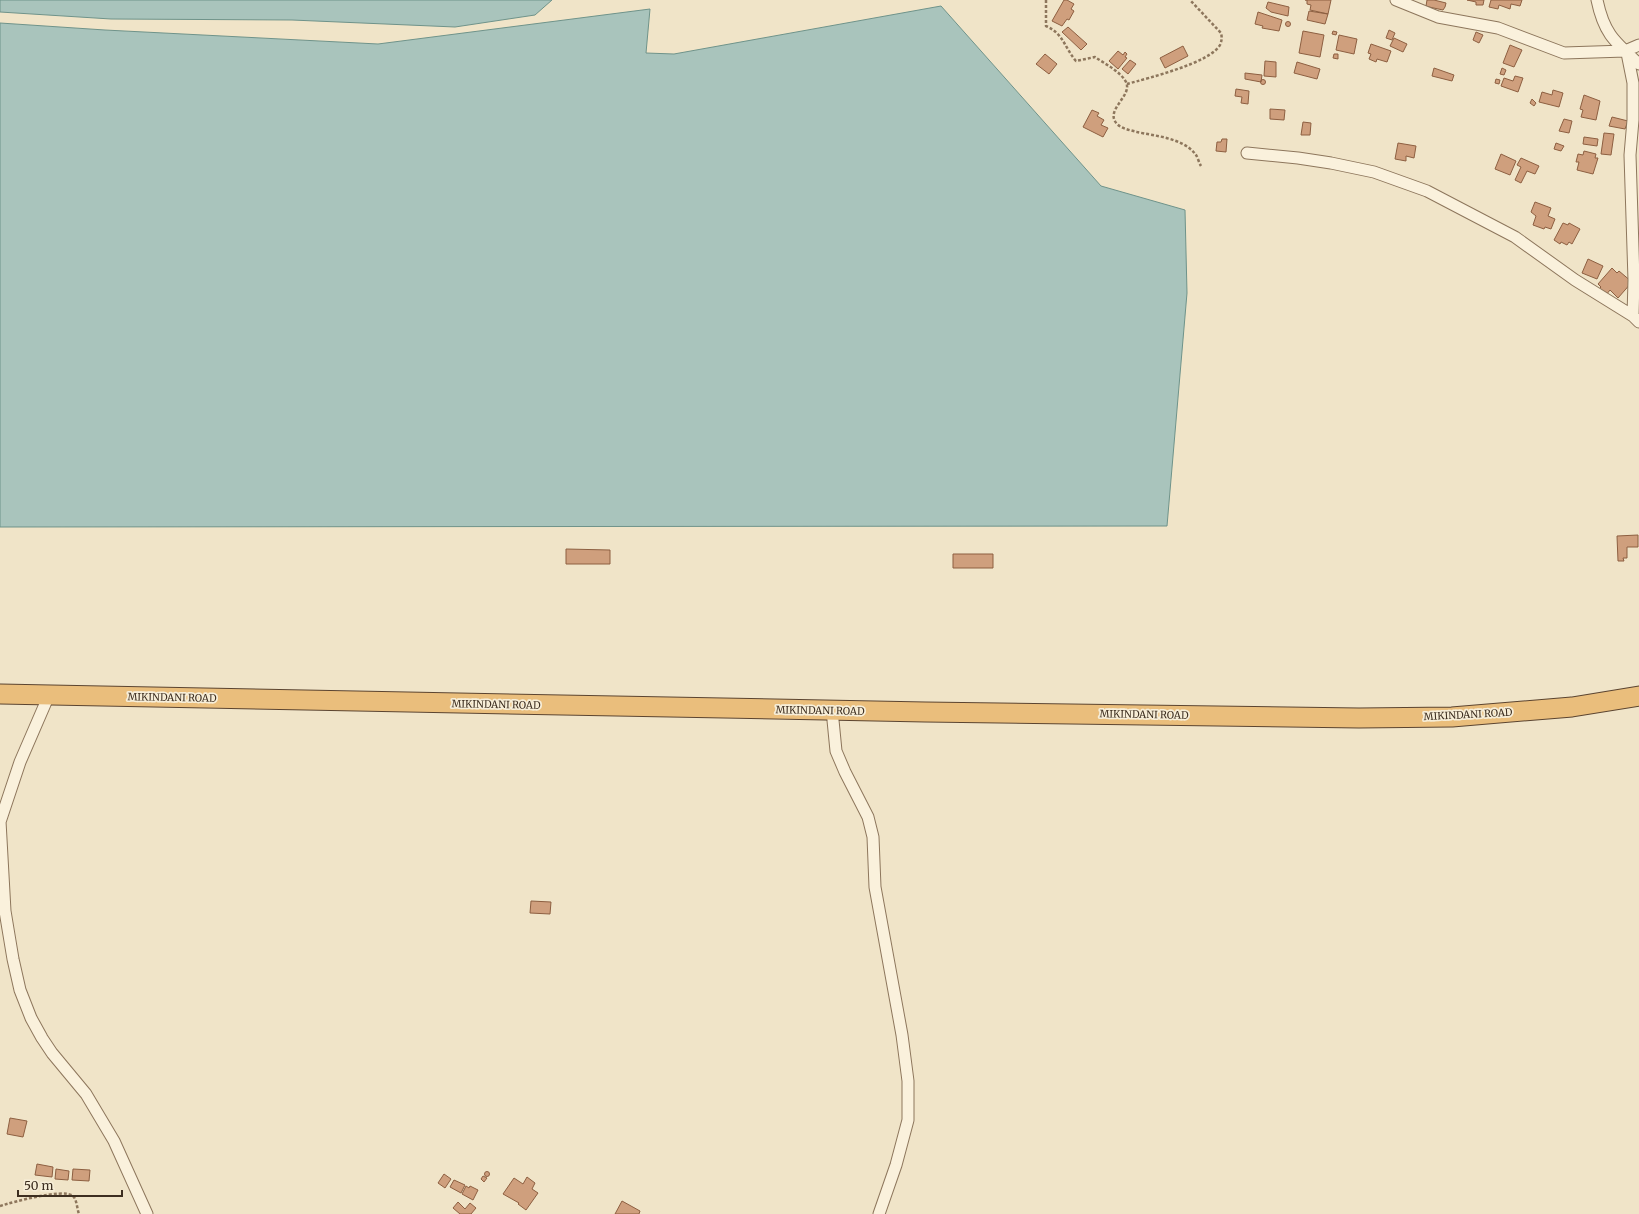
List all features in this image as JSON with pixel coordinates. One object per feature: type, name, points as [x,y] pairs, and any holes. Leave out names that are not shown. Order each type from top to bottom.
[{"type":"highway","name":"MIKINDANI ROAD","points":[[0,694],[832,710],[1359,718],[1452,717],[1572,707],[1639,696]]},
{"type":"street","points":[[1396,0],[1415,4],[1438,17],[1498,28],[1564,53],[1626,52],[1639,45]]},
{"type":"street","points":[[1597,0],[1606,30],[1616,43],[1639,64]]},
{"type":"street","points":[[1626,52],[1633,83],[1633,120],[1630,163],[1636,319]]},
{"type":"street","points":[[1247,153],[1298,158],[1374,172],[1427,191],[1515,237],[1582,284],[1636,319]]},
{"type":"street","points":[[49,695],[20,762],[0,822],[5,911],[13,959],[20,990],[31,1018],[52,1053],[86,1094],[114,1140],[147,1214]]},
{"type":"street","points":[[832,710],[836,751],[868,817],[873,837],[876,894],[902,1035],[908,1081],[908,1120],[896,1165],[879,1214]]},
{"type":"path","points":[[1046,0],[1046,26],[1054,29],[1062,37],[1071,55],[1076,61],[1095,57],[1122,77],[1127,84],[1126,90],[1116,107],[1113,117],[1116,123],[1121,127],[1180,143],[1196,155],[1201,166]]},
{"type":"path","points":[[1127,84],[1166,74],[1208,56],[1220,45],[1222,39],[1221,32],[1190,0]]},
{"type":"path","points":[[0,1206],[33,1198],[58,1194],[70,1194],[75,1199],[78,1214]]},
{"type":"water","points":[[0,0],[552,0],[535,15],[455,27],[292,20],[111,19],[0,12]]},
{"type":"water","points":[[941,6],[1101,186],[1185,210],[1187,293],[1167,526],[0,527],[0,23],[378,44],[650,9],[646,53],[674,54]]},
{"type":"building","points":[[1064,0],[1074,4],[1071,9],[1074,11],[1069,20],[1067,19],[1062,26],[1052,21]]},
{"type":"building","points":[[1307,0],[1331,0],[1328,14],[1310,10],[1311,5],[1307,4]]},
{"type":"building","points":[[1427,0],[1446,3],[1445,7],[1443,10],[1426,6]]},
{"type":"building","points":[[1467,0],[1484,0],[1483,5],[1476,5],[1476,2]]},
{"type":"building","points":[[1491,0],[1522,0],[1520,6],[1511,4],[1510,9],[1499,5],[1498,9],[1489,7]]},
{"type":"building","points":[[1268,2],[1289,7],[1288,16],[1271,12],[1266,8]]},
{"type":"building","points":[[1309,11],[1328,14],[1325,24],[1307,20]]},
{"type":"building","points":[[1258,12],[1282,20],[1279,31],[1262,28],[1263,26],[1255,24]]},
{"type":"building","points":[[1288,21],[1291,24],[1288,27],[1285,24]]},
{"type":"building","points":[[1068,27],[1087,44],[1081,50],[1062,32]]},
{"type":"building","points":[[1389,30],[1395,33],[1392,40],[1386,38]]},
{"type":"building","points":[[1303,31],[1324,35],[1320,57],[1299,53]]},
{"type":"building","points":[[1333,31],[1337,32],[1336,35],[1332,34]]},
{"type":"building","points":[[1476,32],[1483,35],[1479,43],[1473,40]]},
{"type":"building","points":[[1339,35],[1357,39],[1354,54],[1336,50]]},
{"type":"building","points":[[1394,38],[1407,44],[1403,52],[1390,46]]},
{"type":"building","points":[[1371,44],[1391,51],[1387,62],[1377,59],[1376,62],[1369,59],[1371,54],[1368,53]]},
{"type":"building","points":[[1510,45],[1522,50],[1514,67],[1503,63]]},
{"type":"building","points":[[1183,46],[1188,56],[1165,68],[1160,58]]},
{"type":"building","points":[[1118,51],[1123,55],[1125,52],[1127,54],[1125,57],[1127,58],[1118,69],[1109,61]]},
{"type":"building","points":[[1045,54],[1057,64],[1049,74],[1036,64]]},
{"type":"building","points":[[1334,54],[1338,54],[1338,59],[1333,58]]},
{"type":"building","points":[[1130,60],[1136,64],[1128,74],[1122,69]]},
{"type":"building","points":[[1265,61],[1276,62],[1276,77],[1264,76]]},
{"type":"building","points":[[1297,62],[1320,69],[1317,79],[1294,73]]},
{"type":"building","points":[[1434,68],[1454,75],[1452,81],[1432,76]]},
{"type":"building","points":[[1502,68],[1506,70],[1504,75],[1500,74]]},
{"type":"building","points":[[1245,73],[1262,75],[1261,82],[1245,79]]},
{"type":"building","points":[[1515,76],[1523,78],[1518,92],[1501,86],[1504,78],[1513,81]]},
{"type":"building","points":[[1496,79],[1500,80],[1499,84],[1495,83]]},
{"type":"building","points":[[1261,80],[1265,80],[1265,84],[1261,84]]},
{"type":"building","points":[[1236,89],[1249,91],[1248,104],[1241,103],[1242,97],[1235,96]]},
{"type":"building","points":[[1553,90],[1563,93],[1559,107],[1539,102],[1542,92],[1552,95]]},
{"type":"building","points":[[1584,95],[1600,101],[1596,120],[1581,117],[1583,110],[1580,109]]},
{"type":"building","points":[[1532,99],[1536,103],[1534,106],[1530,103]]},
{"type":"building","points":[[1270,109],[1285,110],[1284,120],[1270,119]]},
{"type":"building","points":[[1092,110],[1099,113],[1097,116],[1104,120],[1101,125],[1108,128],[1103,137],[1083,127]]},
{"type":"building","points":[[1612,117],[1628,121],[1625,129],[1609,126]]},
{"type":"building","points":[[1564,119],[1572,121],[1569,133],[1559,131]]},
{"type":"building","points":[[1303,122],[1311,123],[1310,135],[1301,135]]},
{"type":"building","points":[[1604,133],[1614,134],[1611,155],[1601,154]]},
{"type":"building","points":[[1584,137],[1598,139],[1597,146],[1583,144]]},
{"type":"building","points":[[1222,139],[1227,139],[1226,152],[1216,151],[1217,142],[1221,142]]},
{"type":"building","points":[[1398,143],[1416,146],[1414,158],[1406,156],[1406,161],[1395,159]]},
{"type":"building","points":[[1556,143],[1564,146],[1561,151],[1554,149]]},
{"type":"building","points":[[1584,151],[1596,154],[1595,158],[1598,158],[1593,174],[1577,170],[1579,162],[1576,162],[1578,154],[1583,155]]},
{"type":"building","points":[[1501,154],[1516,161],[1510,175],[1495,169]]},
{"type":"building","points":[[1521,158],[1539,166],[1535,174],[1527,171],[1521,183],[1515,180],[1521,167],[1517,165]]},
{"type":"building","points":[[1535,202],[1551,208],[1548,216],[1555,219],[1551,229],[1545,227],[1544,229],[1533,225],[1536,216],[1531,212]]},
{"type":"building","points":[[1563,223],[1568,225],[1569,223],[1580,229],[1572,244],[1569,242],[1567,245],[1561,242],[1560,244],[1554,240]]},
{"type":"building","points":[[1588,259],[1603,266],[1597,279],[1582,273]]},
{"type":"building","points":[[1612,268],[1617,273],[1619,271],[1632,282],[1618,298],[1610,290],[1606,295],[1599,289],[1601,287],[1598,284]]},
{"type":"building","points":[[1638,535],[1638,547],[1627,547],[1627,558],[1623,558],[1624,561],[1618,561],[1617,536]]},
{"type":"building","points":[[566,549],[610,550],[610,564],[566,564]]},
{"type":"building","points":[[953,554],[993,554],[993,568],[953,568]]},
{"type":"building","points":[[531,901],[551,902],[550,914],[530,913]]},
{"type":"building","points":[[10,1118],[27,1121],[23,1137],[7,1134]]},
{"type":"building","points":[[37,1164],[53,1167],[52,1177],[35,1175]]},
{"type":"building","points":[[56,1169],[69,1171],[68,1180],[55,1179]]},
{"type":"building","points":[[73,1169],[90,1170],[89,1181],[72,1180]]},
{"type":"building","points":[[485,1172],[489,1172],[489,1176],[485,1176]]},
{"type":"building","points":[[444,1174],[451,1179],[445,1188],[438,1183]]},
{"type":"building","points":[[483,1176],[487,1178],[484,1182],[481,1179]]},
{"type":"building","points":[[527,1177],[535,1183],[532,1189],[538,1193],[526,1210],[518,1204],[519,1203],[503,1194],[514,1178],[523,1184]]},
{"type":"building","points":[[454,1180],[465,1185],[461,1193],[450,1187]]},
{"type":"building","points":[[466,1186],[469,1188],[470,1186],[478,1190],[473,1200],[462,1194]]},
{"type":"building","points":[[622,1201],[640,1211],[639,1214],[615,1214]]},
{"type":"building","points":[[458,1202],[465,1209],[470,1203],[476,1208],[471,1214],[460,1214],[453,1208]]}]
